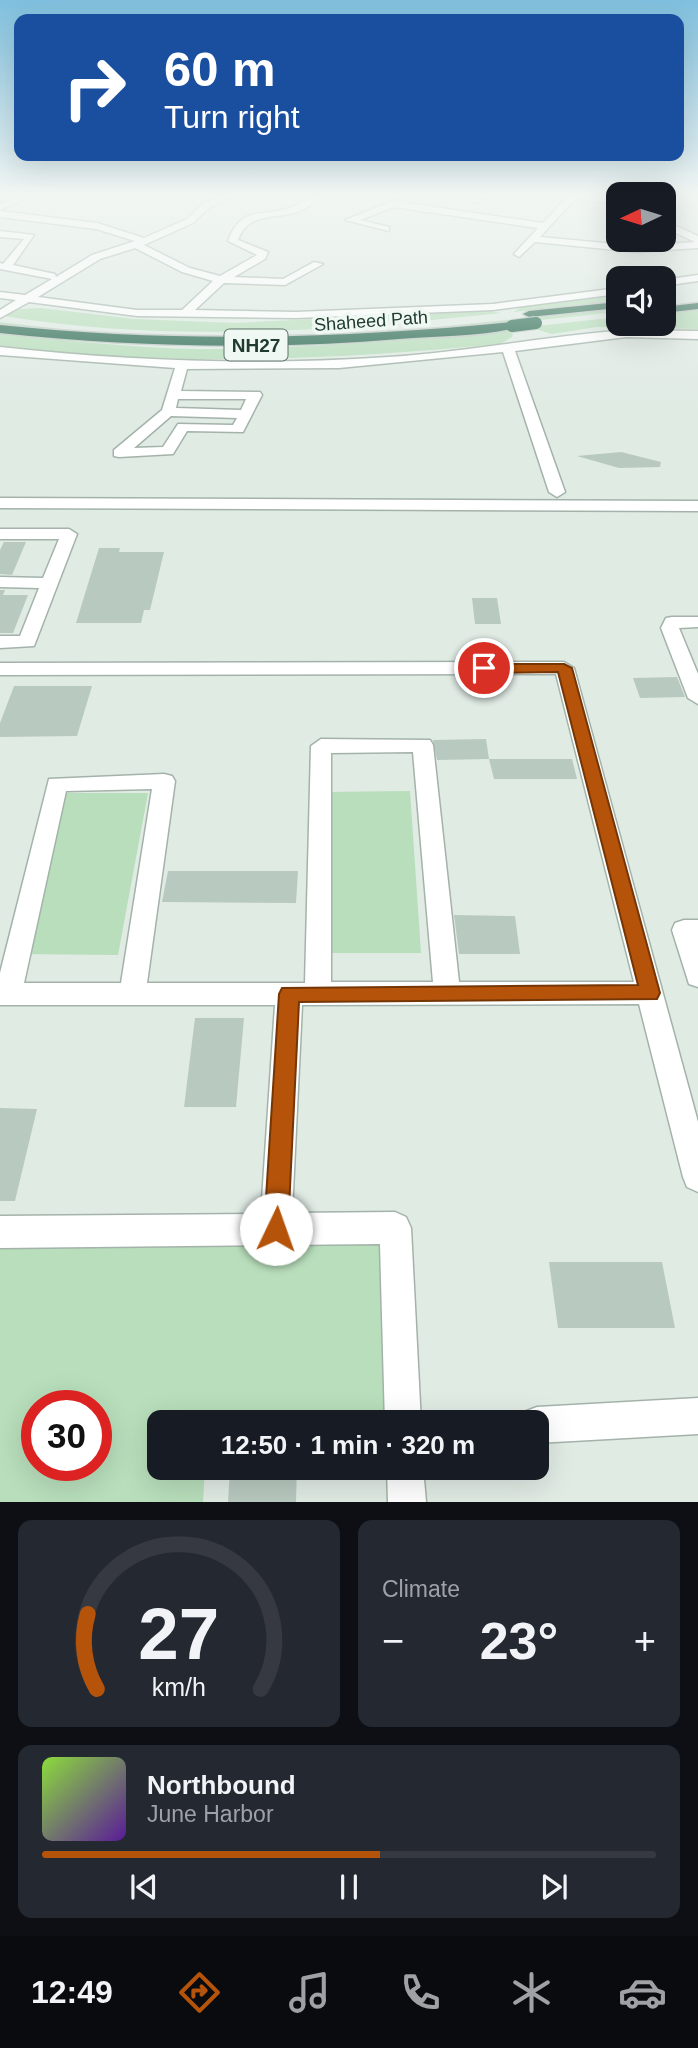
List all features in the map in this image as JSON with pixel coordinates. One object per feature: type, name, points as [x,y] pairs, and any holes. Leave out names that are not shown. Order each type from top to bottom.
[{"type":"highway","points":[[676,299],[698,296]]},
{"type":"highway","points":[[676,309],[698,306]]},
{"type":"highway","name":"Shaheed Path","points":[[532,319],[606,307]]},
{"type":"highway","name":"Shaheed Path","points":[[1,321],[148,343],[250,345],[368,340],[507,316],[532,319],[606,315]]},
{"type":"street","points":[[1,321],[26,300],[83,265]]},
{"type":"street","points":[[178,265],[221,280],[285,282],[316,265]]},
{"type":"street","points":[[183,315],[221,280],[247,265]]},
{"type":"street","points":[[3,267],[51,276]]},
{"type":"street","points":[[676,281],[698,278]]},
{"type":"street","points":[[0,295],[26,300],[183,315],[507,316],[606,293]]},
{"type":"street","points":[[507,316],[542,342]]},
{"type":"street","points":[[0,351],[71,359],[277,366],[373,361],[508,348],[596,333],[698,337]]},
{"type":"street","points":[[508,348],[557,492]]},
{"type":"street","points":[[174,395],[255,395],[238,429],[183,427],[168,451],[118,453],[167,412],[182,364]]},
{"type":"street","points":[[167,412],[245,414]]},
{"type":"street","points":[[0,491],[698,492]]},
{"type":"street","points":[[0,503],[698,506]]},
{"type":"street","points":[[0,642],[27,642],[81,503]]},
{"type":"street","points":[[0,534],[68,534]]},
{"type":"street","points":[[0,582],[48,583]]},
{"type":"street","points":[[698,622],[672,622],[670,628],[698,698]]},
{"type":"street","points":[[0,669],[564,668],[698,1177]]},
{"type":"street","points":[[318,993],[321,746],[423,745],[447,994]]},
{"type":"street","points":[[132,994],[164,781],[57,784],[4,994],[132,994],[289,994],[318,993],[447,994],[650,993]]},
{"type":"street","points":[[698,930],[684,930],[698,976]]},
{"type":"street","points":[[276,1229],[289,994]]},
{"type":"street","points":[[0,1232],[395,1228],[402,1410]]},
{"type":"street","points":[[549,1424],[698,1416]]},
{"type":"street","points":[[406,1480],[407,1502]]},
{"type":"green space","points":[[606,296],[606,303],[514,312],[521,307]]},
{"type":"green space","points":[[41,308],[135,319],[235,323],[483,310],[501,313],[314,329],[190,332],[66,324],[4,316],[20,309]]},
{"type":"green space","points":[[606,309],[606,313],[374,337],[208,342],[0,326],[0,322],[129,334],[259,338],[394,331]]},
{"type":"green space","points":[[698,309],[698,329],[676,329],[676,311]]},
{"type":"green space","points":[[606,318],[606,327],[552,334],[529,327]]},
{"type":"green space","points":[[514,328],[512,337],[500,344],[312,357],[125,357],[0,346],[0,333],[147,347],[236,349],[355,343]]},
{"type":"green space","points":[[410,791],[421,953],[325,953],[325,792]]},
{"type":"green space","points":[[58,793],[148,793],[118,955],[17,954]]},
{"type":"green space","points":[[381,1240],[387,1410],[147,1410],[147,1480],[204,1480],[203,1502],[0,1502],[0,1241]]},
{"type":"building","points":[[621,452],[661,462],[660,467],[619,468],[577,456]]},
{"type":"building","points":[[4,542],[26,542],[12,575],[0,574],[0,550]]},
{"type":"building","points":[[99,548],[120,548],[119,552],[164,552],[150,610],[144,610],[141,623],[76,623]]},
{"type":"building","points":[[0,590],[5,590],[3,595],[28,595],[13,633],[0,633]]},
{"type":"building","points":[[472,598],[497,598],[501,624],[475,624]]},
{"type":"building","points":[[677,677],[685,697],[640,698],[633,678]]},
{"type":"building","points":[[14,686],[92,686],[77,736],[0,737],[0,723]]},
{"type":"building","points":[[486,739],[489,759],[437,760],[433,740]]},
{"type":"building","points":[[489,759],[572,759],[577,779],[494,779]]},
{"type":"building","points":[[168,871],[298,871],[296,903],[162,902]]},
{"type":"building","points":[[454,915],[515,916],[520,954],[459,954]]},
{"type":"building","points":[[195,1018],[244,1018],[236,1107],[184,1107]]},
{"type":"building","points":[[0,1108],[37,1109],[15,1201],[0,1201]]},
{"type":"building","points":[[549,1262],[662,1262],[675,1328],[558,1328]]},
{"type":"building","points":[[229,1480],[297,1480],[296,1502],[228,1502]]},
{"type":"route","points":[[276,1229],[289,994],[650,993],[564,668],[484,668]]}]
